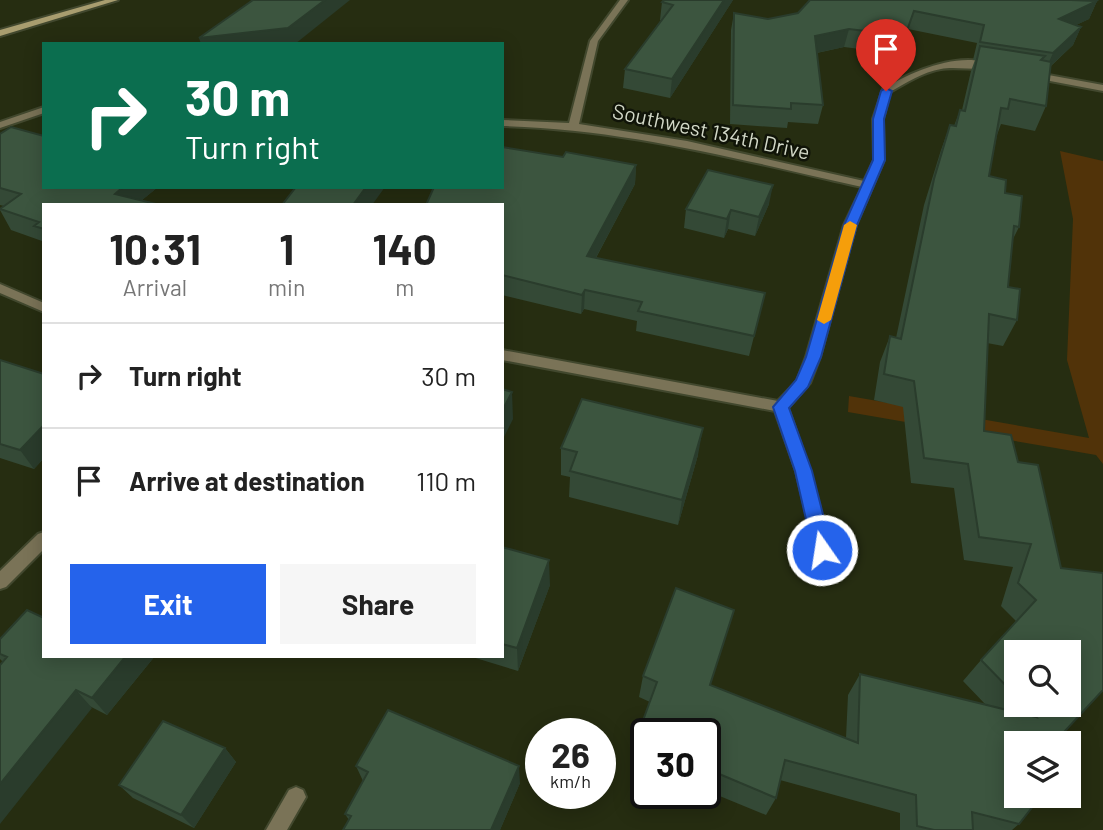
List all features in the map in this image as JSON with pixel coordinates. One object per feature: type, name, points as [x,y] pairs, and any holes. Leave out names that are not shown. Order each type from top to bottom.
[{"type":"main road","points":[[0,33],[114,0]]},
{"type":"street","points":[[574,125],[594,41],[624,0]]},
{"type":"street","points":[[781,407],[803,383],[813,357],[850,225],[879,160],[878,119],[886,91],[905,79],[938,66],[967,64],[999,69]]},
{"type":"street","points":[[1025,74],[1103,89]]},
{"type":"street","points":[[0,125],[42,111]]},
{"type":"street","name":"Southwest 134th Drive","points":[[504,123],[574,125],[652,135],[869,185]]},
{"type":"street","points":[[0,288],[42,307]]},
{"type":"street","points":[[504,355],[781,407]]},
{"type":"street","points":[[781,407],[803,471],[822,550]]},
{"type":"street","points":[[0,582],[42,541]]},
{"type":"street","points":[[276,830],[296,797]]},
{"type":"shaded area","points":[[1060,151],[1103,161],[1103,464],[1096,455],[848,412],[849,396],[1089,438],[1067,360],[1073,219]]},
{"type":"building","points":[[253,0],[325,0],[288,28],[199,38]]},
{"type":"building","points":[[724,0],[672,79],[625,69],[673,5],[662,2]]},
{"type":"building","points":[[810,0],[1097,1],[1059,19],[1081,27],[1053,53],[980,42],[984,25],[914,11],[905,36],[849,29],[815,36],[823,105],[791,103],[791,109],[733,105],[734,13],[768,19],[798,13]]},
{"type":"building","points":[[980,46],[1045,56],[1041,60],[1051,62],[1046,106],[1010,99],[1008,109],[1001,108],[989,176],[1006,180],[1005,193],[1022,196],[1019,227],[1014,226],[1008,287],[1020,289],[1017,320],[989,314],[984,431],[1011,435],[1018,462],[1038,465],[1061,568],[1103,573],[1103,690],[1081,714],[1081,640],[1004,640],[1004,684],[981,660],[1036,600],[1018,583],[1031,544],[979,537],[968,464],[924,458],[914,381],[884,374],[890,336],[901,339],[934,179],[950,125],[956,126],[960,110],[965,111]]},
{"type":"building","points":[[11,127],[42,135],[42,189],[121,189],[115,194],[152,203],[42,203],[42,228],[34,226],[39,222],[0,209],[21,194],[0,188],[0,134]]},
{"type":"building","points":[[504,147],[563,157],[566,152],[636,165],[587,256],[765,293],[754,336],[638,311],[642,302],[585,290],[582,295],[504,276],[504,203],[427,203],[433,189],[504,189]]},
{"type":"building","points":[[708,170],[773,185],[759,217],[731,210],[727,219],[686,209]]},
{"type":"building","points":[[294,189],[365,189],[354,203],[284,203]]},
{"type":"building","points":[[0,360],[42,373],[42,427],[20,450],[0,444]]},
{"type":"building","points":[[504,390],[512,392],[504,407]]},
{"type":"building","points":[[582,399],[703,428],[682,500],[570,471],[577,452],[561,448]]},
{"type":"building","points":[[504,548],[549,560],[517,648],[504,645]]},
{"type":"building","points":[[676,588],[734,610],[710,685],[858,743],[860,674],[1004,709],[1004,717],[1078,717],[1065,731],[1004,731],[1004,808],[1032,808],[1019,824],[972,812],[973,830],[934,830],[917,826],[916,795],[785,760],[776,798],[721,775],[721,718],[644,718],[657,682],[643,676]]},
{"type":"building","points":[[27,610],[42,617],[42,658],[124,658],[92,698],[76,690],[0,784],[0,665],[7,657],[0,654],[0,639]]},
{"type":"building","points":[[388,710],[519,766],[491,830],[343,830],[351,816],[345,814],[368,772],[356,766]]},
{"type":"building","points":[[163,721],[225,748],[181,815],[119,785]]},
{"type":"slow traffic","points":[[824,320],[850,225]]},
{"type":"route","points":[[822,550],[803,471],[781,407],[803,383],[813,357],[850,225],[879,160],[878,119],[886,91]]}]
